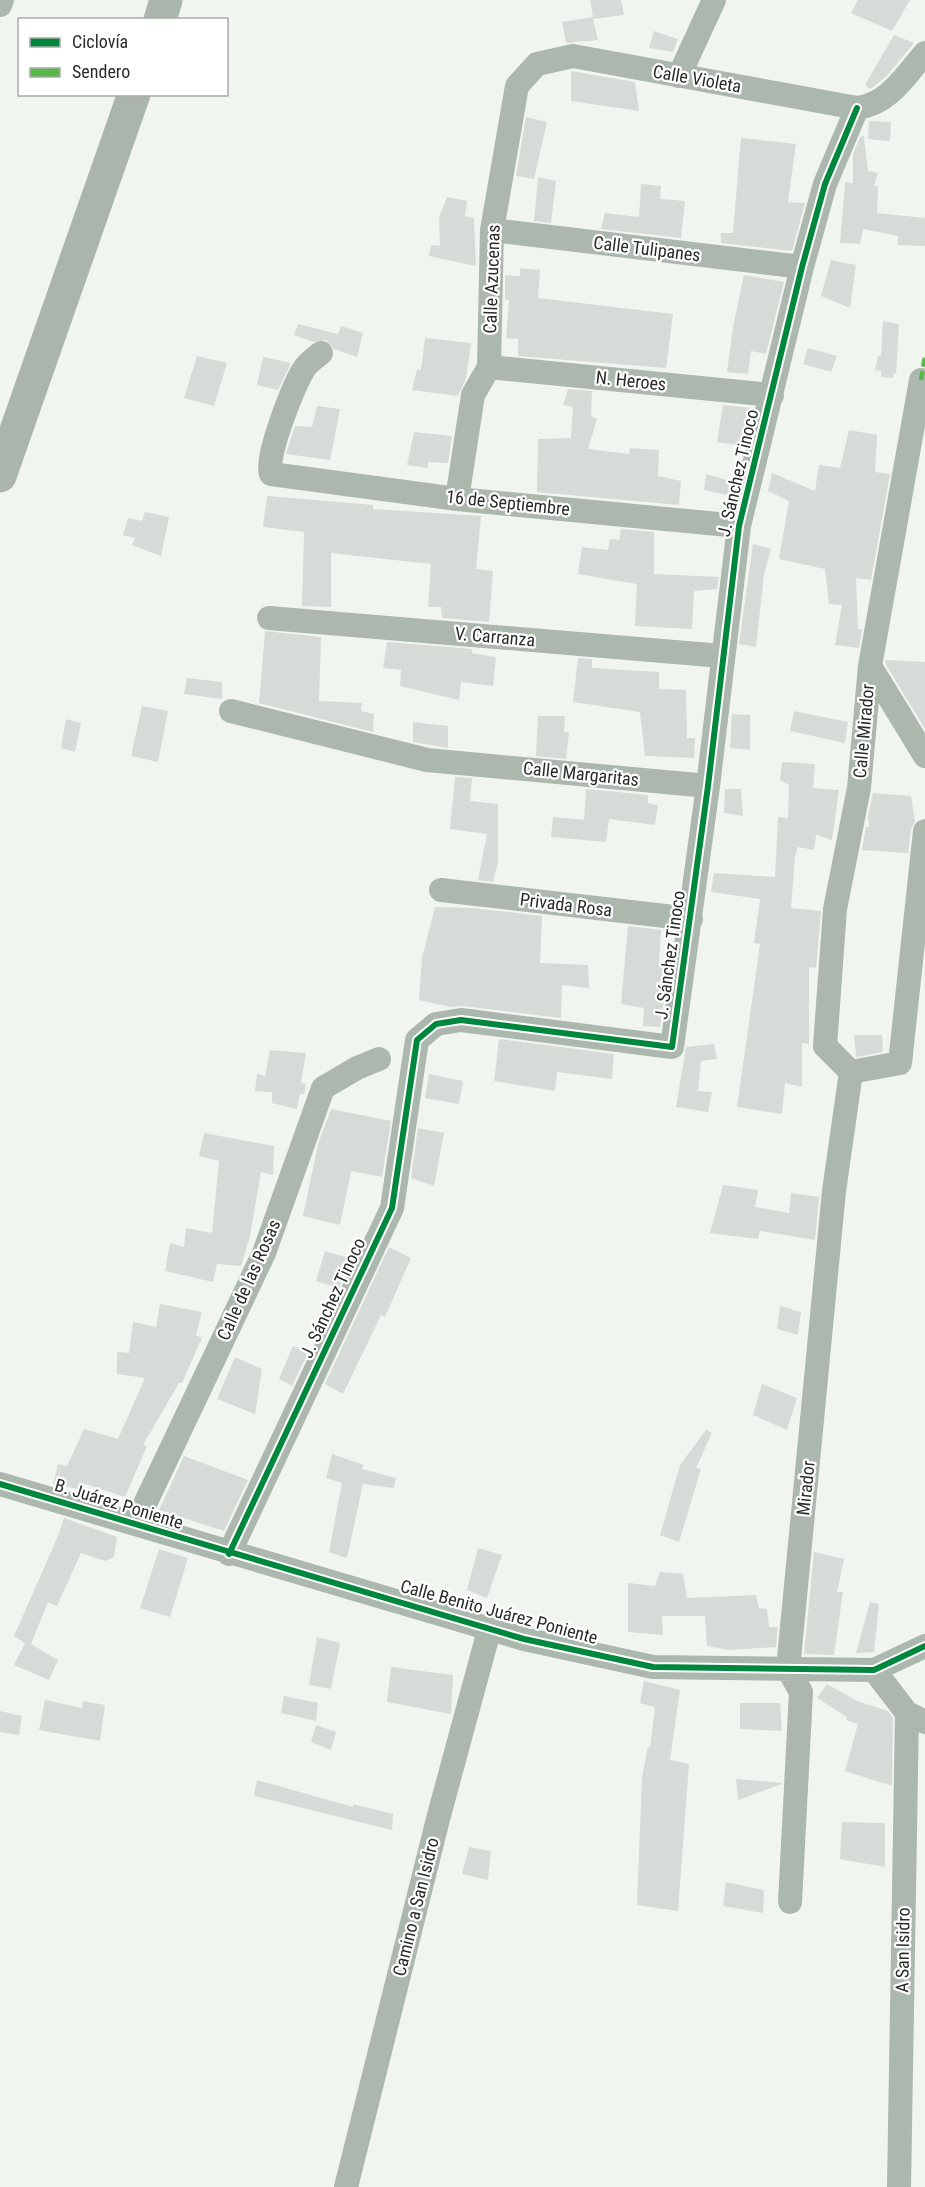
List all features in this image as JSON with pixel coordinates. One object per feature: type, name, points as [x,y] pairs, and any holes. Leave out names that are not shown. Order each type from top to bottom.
[{"type":"main road","points":[[160,18],[166,0]]},
{"type":"main road","points":[[0,476],[133,96]]},
{"type":"street","points":[[0,5],[2,0]]},
{"type":"street","points":[[679,76],[714,0]]},
{"type":"street","points":[[857,108],[874,106],[888,96],[925,53]]},
{"type":"street","name":"Calle Violeta","points":[[537,64],[573,56],[857,108]]},
{"type":"street","name":"Calle Azucenas","points":[[457,499],[473,395],[489,367],[492,230],[517,87],[537,64]]},
{"type":"street","name":"J. Sánchez Tinoco","points":[[229,1554],[392,1208],[417,1040],[436,1024],[461,1020],[672,1047],[691,920],[739,526],[802,267],[825,184],[857,108]]},
{"type":"street","name":"Calle Tulipanes","points":[[492,230],[802,267]]},
{"type":"street","name":"16 de Septiembre","points":[[321,353],[304,368],[288,406],[270,463],[269,471],[277,476],[457,499],[739,526]]},
{"type":"street","name":"N. Heroes","points":[[489,367],[772,395]]},
{"type":"street","name":"Calle Mirador","points":[[851,1072],[825,1046],[835,909],[859,788],[870,666],[921,380]]},
{"type":"street","name":"V. Carranza","points":[[269,618],[722,656]]},
{"type":"street","points":[[870,666],[925,756]]},
{"type":"street","name":"Calle Margaritas","points":[[231,711],[427,760],[708,786]]},
{"type":"street","points":[[851,1072],[900,1063],[922,877],[925,831]]},
{"type":"street","name":"Privada Rosa","points":[[441,890],[691,920]]},
{"type":"street","name":"Calle de las Rosas","points":[[136,1523],[264,1253],[324,1088],[357,1068],[379,1059]]},
{"type":"street","name":"Mirador","points":[[788,1669],[834,1191],[851,1072]]},
{"type":"street","name":"B. Juárez Poniente","points":[[0,1484],[136,1523],[229,1554]]},
{"type":"street","name":"Calle Benito Juárez Poniente","points":[[229,1554],[490,1627],[524,1639],[653,1667],[874,1671]]},
{"type":"street","name":"Camino a San Isidro","points":[[346,2187],[438,1819],[490,1627]]},
{"type":"street","points":[[916,1718],[874,1671],[925,1646]]},
{"type":"street","points":[[788,1669],[801,1692],[790,1902]]},
{"type":"street","name":"A San Isidro","points":[[899,2187],[916,1718]]},
{"type":"building","points":[[590,0],[621,0],[624,15],[593,19],[598,40],[566,43],[562,22],[593,17]]},
{"type":"building","points":[[858,0],[910,0],[892,31],[851,13]]},
{"type":"building","points":[[654,31],[678,39],[673,52],[649,48]]},
{"type":"building","points":[[894,35],[914,43],[886,77],[870,89],[865,85]]},
{"type":"building","points":[[571,71],[635,82],[639,111],[571,101]]},
{"type":"building","points":[[526,117],[547,122],[534,179],[516,176]]},
{"type":"building","points":[[869,121],[891,122],[890,141],[868,139]]},
{"type":"building","points":[[864,136],[868,171],[878,173],[874,186],[878,186],[877,213],[925,218],[925,246],[898,245],[898,236],[863,229],[860,244],[840,243],[845,182],[853,183],[853,154],[860,137]]},
{"type":"building","points":[[741,138],[796,144],[788,202],[805,203],[792,251],[721,243],[721,233],[733,233]]},
{"type":"building","points":[[538,177],[556,181],[551,223],[534,221]]},
{"type":"building","points":[[641,184],[661,186],[660,199],[685,201],[681,238],[601,229],[605,213],[639,217]]},
{"type":"building","points":[[447,197],[467,201],[465,216],[474,218],[476,266],[429,256],[431,245],[440,246],[439,218]]},
{"type":"building","points":[[831,260],[856,265],[850,308],[821,296]]},
{"type":"building","points":[[520,268],[540,270],[538,298],[673,314],[666,368],[518,356],[518,339],[506,338],[509,300],[505,300],[505,275],[520,276]]},
{"type":"building","points":[[744,275],[784,282],[766,354],[751,351],[748,374],[727,372],[733,327]]},
{"type":"building","points":[[883,321],[899,324],[896,374],[893,373],[893,378],[881,377],[881,371],[875,370],[878,356],[881,356]]},
{"type":"building","points":[[298,324],[338,334],[341,326],[363,333],[357,357],[334,349],[326,340],[313,342],[294,335]]},
{"type":"building","points":[[425,338],[471,343],[466,378],[458,396],[412,390],[417,369],[421,370]]},
{"type":"building","points":[[808,348],[837,356],[831,372],[803,364]]},
{"type":"building","points":[[197,356],[227,363],[214,406],[184,398]]},
{"type":"building","points":[[263,357],[291,363],[278,390],[257,385]]},
{"type":"building","points":[[568,389],[592,391],[591,416],[597,419],[588,449],[629,454],[630,448],[659,450],[658,476],[681,481],[679,505],[537,492],[538,439],[571,438],[573,407],[563,405]]},
{"type":"building","points":[[723,405],[752,408],[744,446],[717,442]]},
{"type":"building","points":[[317,406],[340,409],[330,460],[286,454],[295,426],[312,427]]},
{"type":"building","points":[[849,430],[877,435],[875,472],[890,474],[871,580],[856,578],[858,629],[862,629],[859,648],[835,645],[842,605],[829,604],[825,569],[779,559],[789,501],[768,491],[772,473],[815,491],[819,465],[840,468]]},
{"type":"building","points":[[414,432],[452,436],[448,463],[428,462],[428,468],[407,465]]},
{"type":"building","points":[[706,474],[735,482],[732,496],[704,490]]},
{"type":"building","points":[[267,496],[373,505],[373,509],[481,516],[476,569],[493,571],[489,622],[442,618],[441,607],[428,607],[431,564],[331,553],[331,607],[302,606],[304,532],[263,527]]},
{"type":"building","points":[[145,512],[169,517],[161,556],[132,545],[135,538],[123,535],[128,518],[142,521]]},
{"type":"building","points":[[621,529],[654,532],[654,574],[719,577],[717,589],[694,591],[692,629],[635,626],[637,584],[578,574],[582,547],[608,550],[610,539],[619,540]]},
{"type":"building","points":[[753,544],[771,549],[764,574],[756,647],[739,644]]},
{"type":"building","points":[[265,631],[321,637],[319,701],[362,703],[361,711],[374,714],[373,732],[259,703]]},
{"type":"building","points":[[387,642],[472,649],[472,653],[496,657],[493,686],[461,682],[459,700],[400,686],[401,670],[383,668]]},
{"type":"building","points":[[578,658],[592,659],[592,668],[659,672],[659,689],[686,690],[687,738],[695,738],[694,758],[645,756],[640,712],[573,702]]},
{"type":"building","points":[[886,660],[925,662],[925,729],[885,663]]},
{"type":"building","points":[[187,678],[222,682],[222,699],[184,694]]},
{"type":"building","points":[[142,706],[168,711],[158,762],[131,756]]},
{"type":"building","points":[[794,711],[848,722],[845,743],[790,731]]},
{"type":"building","points":[[732,714],[750,715],[750,750],[730,748]]},
{"type":"building","points":[[538,716],[565,716],[564,732],[569,732],[566,759],[536,756]]},
{"type":"building","points":[[66,719],[81,723],[75,752],[61,748]]},
{"type":"building","points":[[413,722],[448,726],[448,748],[413,742]]},
{"type":"building","points":[[782,762],[815,764],[813,788],[839,790],[832,840],[816,835],[814,850],[798,847],[795,856],[791,908],[821,911],[816,968],[809,967],[809,1044],[802,1043],[802,1087],[785,1083],[782,1114],[737,1107],[760,944],[754,943],[760,899],[711,892],[714,873],[775,877],[778,817],[788,818],[789,785],[780,780]]},
{"type":"building","points":[[455,777],[472,778],[470,801],[498,804],[498,862],[493,882],[478,880],[487,834],[450,829]]},
{"type":"building","points":[[586,789],[648,795],[648,803],[658,805],[655,825],[609,819],[606,842],[551,837],[553,817],[584,820]]},
{"type":"building","points":[[725,789],[741,789],[743,816],[724,813]]},
{"type":"building","points":[[873,793],[911,796],[915,822],[911,829],[908,853],[862,850],[866,827],[869,827],[868,816]]},
{"type":"building","points":[[435,907],[472,908],[542,916],[540,963],[588,965],[589,988],[562,985],[561,1018],[463,1006],[451,1007],[419,1000],[422,958]]},
{"type":"building","points":[[628,926],[661,930],[659,961],[669,963],[660,1027],[643,1026],[644,1008],[621,1004]]},
{"type":"building","points":[[854,1035],[882,1035],[883,1052],[856,1057]]},
{"type":"building","points":[[499,1039],[614,1054],[612,1079],[557,1072],[555,1091],[494,1081]]},
{"type":"building","points":[[714,1044],[717,1059],[701,1061],[698,1091],[712,1092],[708,1112],[676,1107],[686,1047]]},
{"type":"building","points":[[270,1050],[306,1053],[301,1083],[306,1084],[304,1094],[300,1094],[297,1109],[272,1103],[272,1092],[255,1091],[257,1074],[265,1076]]},
{"type":"building","points":[[429,1074],[463,1081],[459,1104],[425,1098]]},
{"type":"building","points":[[331,1109],[391,1121],[382,1177],[351,1171],[340,1225],[303,1216],[318,1144]]},
{"type":"building","points":[[418,1128],[444,1133],[434,1186],[411,1178]]},
{"type":"building","points":[[204,1133],[274,1146],[273,1175],[261,1172],[250,1236],[241,1266],[217,1264],[213,1282],[165,1271],[170,1243],[184,1247],[186,1228],[212,1233],[219,1161],[199,1156]]},
{"type":"building","points":[[723,1185],[758,1190],[755,1207],[789,1213],[791,1193],[819,1197],[815,1240],[760,1231],[758,1239],[710,1233]]},
{"type":"building","points":[[389,1247],[411,1258],[385,1317],[381,1315],[343,1394],[325,1384]]},
{"type":"building","points":[[325,1251],[352,1259],[339,1288],[316,1281]]},
{"type":"building","points":[[160,1304],[202,1312],[196,1335],[202,1338],[182,1383],[179,1383],[143,1445],[147,1446],[125,1497],[85,1484],[83,1490],[53,1484],[58,1464],[67,1466],[84,1429],[118,1439],[145,1378],[117,1374],[117,1352],[129,1353],[133,1322],[156,1327]]},
{"type":"building","points":[[780,1306],[801,1312],[798,1335],[777,1329]]},
{"type":"building","points":[[293,1346],[308,1353],[292,1386],[279,1379]]},
{"type":"building","points":[[235,1357],[262,1369],[255,1414],[217,1399]]},
{"type":"building","points":[[762,1384],[797,1398],[787,1430],[753,1415]]},
{"type":"building","points":[[706,1430],[712,1433],[696,1468],[701,1469],[679,1542],[660,1535],[680,1465]]},
{"type":"building","points":[[332,1454],[364,1465],[362,1469],[396,1478],[394,1488],[363,1484],[347,1558],[329,1552],[342,1483],[326,1478]]},
{"type":"building","points":[[184,1456],[248,1480],[224,1531],[159,1510]]},
{"type":"building","points":[[64,1518],[117,1537],[114,1557],[105,1561],[81,1553],[57,1606],[48,1602],[31,1644],[58,1660],[49,1680],[14,1665],[25,1643],[14,1636]]},
{"type":"building","points":[[478,1548],[502,1555],[487,1598],[467,1590]]},
{"type":"building","points":[[159,1549],[188,1558],[170,1617],[140,1608]]},
{"type":"building","points":[[814,1552],[844,1559],[837,1592],[843,1592],[834,1655],[804,1654]]},
{"type":"building","points":[[660,1572],[683,1574],[687,1598],[756,1595],[759,1608],[767,1609],[769,1627],[778,1627],[776,1647],[729,1650],[707,1646],[705,1616],[662,1616],[663,1635],[628,1632],[628,1583],[655,1586]]},
{"type":"building","points":[[870,1602],[879,1604],[874,1652],[856,1653]]},
{"type":"building","points":[[317,1637],[340,1643],[331,1689],[309,1685]]},
{"type":"building","points":[[391,1667],[453,1675],[451,1714],[387,1702]]},
{"type":"building","points":[[644,1681],[680,1690],[670,1760],[689,1764],[678,1911],[637,1905],[642,1777],[648,1747],[650,1748],[655,1707],[640,1703]]},
{"type":"building","points":[[827,1684],[857,1701],[888,1711],[893,1718],[892,1786],[845,1771],[858,1724],[846,1720],[847,1717],[817,1698]]},
{"type":"building","points":[[284,1696],[318,1703],[316,1721],[281,1713]]},
{"type":"building","points":[[45,1700],[82,1708],[83,1701],[105,1705],[100,1741],[39,1730]]},
{"type":"building","points":[[740,1703],[780,1703],[782,1731],[740,1729]]},
{"type":"building","points":[[0,1711],[22,1716],[19,1735],[0,1732]]},
{"type":"building","points":[[316,1725],[336,1732],[331,1750],[311,1742]]},
{"type":"building","points":[[736,1779],[782,1783],[782,1784],[738,1800]]},
{"type":"building","points":[[257,1780],[353,1807],[353,1804],[393,1814],[392,1830],[254,1796]]},
{"type":"building","points":[[842,1822],[885,1823],[885,1867],[840,1859]]},
{"type":"building","points":[[469,1847],[491,1851],[488,1880],[462,1874]]},
{"type":"building","points":[[726,1882],[764,1890],[763,1913],[723,1906]]},
{"type":"marked path","points":[[921,380],[925,356]]},
{"type":"cycle path","points":[[229,1554],[392,1208],[417,1040],[436,1024],[461,1020],[672,1047],[708,786],[739,526],[802,267],[825,184],[857,108]]},
{"type":"cycle path","points":[[0,1484],[524,1639],[653,1667],[874,1670],[925,1646]]}]
